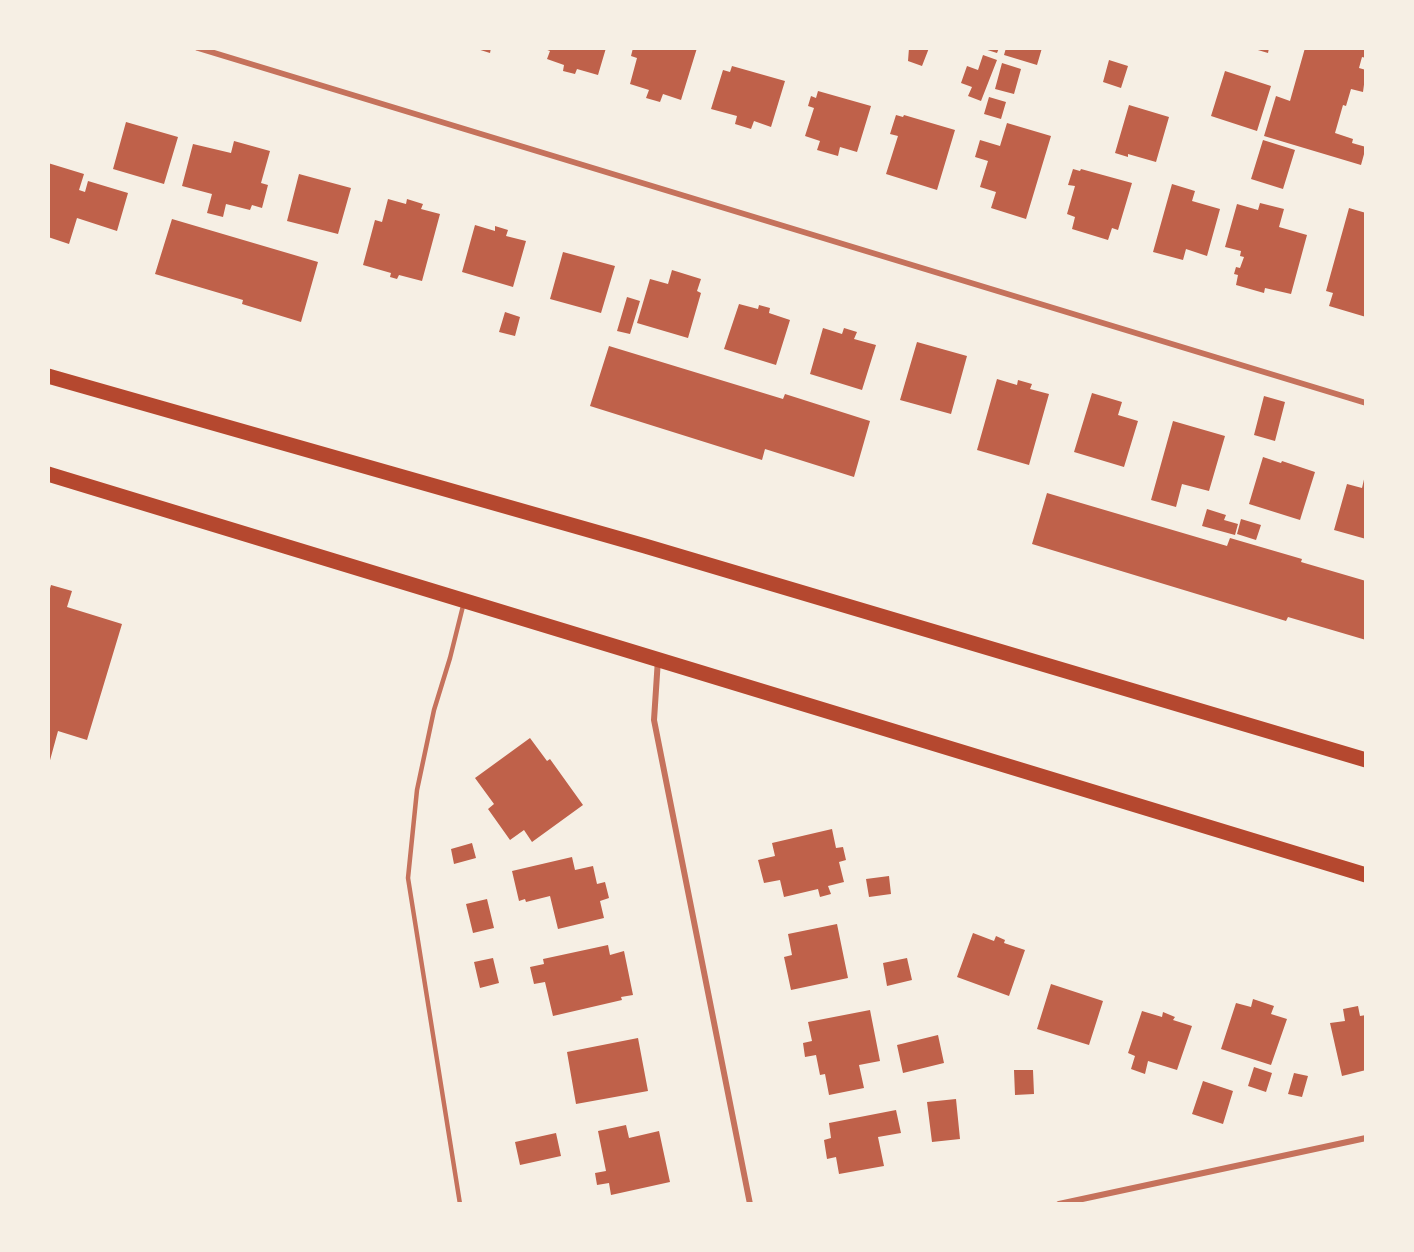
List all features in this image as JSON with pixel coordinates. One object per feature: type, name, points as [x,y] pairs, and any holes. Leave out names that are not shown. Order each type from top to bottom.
[{"type":"main road","points":[[48,376],[668,553],[1366,760]]},
{"type":"main road","points":[[48,474],[1366,875]]},
{"type":"street","points":[[198,48],[1366,403]]},
{"type":"street","points":[[658,659],[654,720],[750,1204]]},
{"type":"street","points":[[1059,1204],[1366,1138]]},
{"type":"lane","points":[[460,1204],[408,878],[417,790],[434,710],[464,600]]},
{"type":"building","points":[[474,48],[491,48],[490,53]]},
{"type":"building","points":[[542,48],[606,48],[598,75],[577,69],[575,74],[563,71],[564,65],[547,59],[550,51]]},
{"type":"building","points":[[633,48],[697,48],[681,100],[663,94],[660,102],[646,98],[649,90],[630,84],[637,58],[631,56]]},
{"type":"building","points":[[909,48],[929,48],[922,66],[908,61]]},
{"type":"building","points":[[981,48],[999,48],[997,53]]},
{"type":"building","points":[[1006,48],[1042,48],[1037,65],[1004,55]]},
{"type":"building","points":[[1251,48],[1269,48],[1268,53]]},
{"type":"building","points":[[1305,48],[1366,48],[1366,58],[1362,57],[1359,68],[1366,70],[1363,92],[1351,89],[1346,106],[1343,105],[1335,133],[1353,139],[1352,143],[1366,147],[1361,165],[1264,136],[1276,96],[1290,101]]},
{"type":"building","points":[[983,55],[997,60],[981,101],[968,96],[972,87],[961,83],[967,66],[978,70]]},
{"type":"building","points":[[1109,60],[1128,66],[1121,88],[1103,82]]},
{"type":"building","points":[[1002,63],[1021,69],[1014,94],[995,89]]},
{"type":"building","points":[[732,66],[785,81],[771,127],[754,121],[751,129],[735,124],[737,116],[711,109],[723,70],[730,72]]},
{"type":"building","points":[[1225,71],[1271,86],[1257,131],[1211,116]]},
{"type":"building","points":[[818,91],[871,106],[857,152],[840,147],[838,156],[817,150],[820,141],[805,136],[814,108],[808,106],[811,96],[816,98]]},
{"type":"building","points":[[989,97],[1006,102],[1001,119],[984,114]]},
{"type":"building","points":[[1129,105],[1169,117],[1156,162],[1128,154],[1128,157],[1115,153]]},
{"type":"building","points":[[896,115],[903,117],[904,115],[955,130],[937,190],[886,174],[898,136],[890,134]]},
{"type":"building","points":[[126,122],[178,137],[164,184],[113,169]]},
{"type":"building","points":[[1007,123],[1051,136],[1026,219],[991,208],[996,192],[980,187],[988,161],[975,157],[980,140],[1000,146]]},
{"type":"building","points":[[1263,140],[1295,150],[1283,189],[1251,179]]},
{"type":"building","points":[[234,141],[270,151],[261,183],[268,185],[262,208],[252,205],[250,210],[226,204],[223,217],[207,213],[212,194],[182,186],[193,144],[231,153]]},
{"type":"building","points":[[48,163],[84,174],[79,190],[85,192],[88,181],[128,193],[117,231],[77,218],[69,244],[48,237]]},
{"type":"building","points":[[1073,169],[1080,171],[1081,169],[1132,183],[1118,230],[1112,228],[1108,240],[1072,229],[1075,217],[1067,214],[1075,186],[1068,185]]},
{"type":"building","points":[[299,174],[351,188],[338,234],[287,221]]},
{"type":"building","points":[[1172,184],[1195,191],[1192,201],[1220,209],[1207,256],[1186,249],[1183,260],[1153,252]]},
{"type":"building","points":[[388,199],[406,204],[407,199],[423,204],[421,209],[440,214],[422,281],[399,275],[397,279],[390,277],[391,273],[363,265],[375,220],[382,222]]},
{"type":"building","points":[[1260,203],[1284,209],[1279,227],[1307,235],[1291,294],[1265,288],[1264,293],[1236,285],[1238,275],[1234,274],[1236,267],[1240,268],[1244,257],[1240,256],[1241,251],[1225,247],[1237,204],[1258,210]]},
{"type":"building","points":[[1349,208],[1366,213],[1366,317],[1329,306],[1333,293],[1326,291]]},
{"type":"building","points":[[172,219],[318,262],[301,322],[242,304],[243,300],[155,274]]},
{"type":"building","points":[[475,225],[495,231],[495,226],[508,230],[506,236],[526,241],[513,287],[462,272]]},
{"type":"building","points":[[563,252],[615,266],[601,313],[550,299]]},
{"type":"building","points":[[672,270],[701,279],[697,291],[701,293],[688,338],[637,323],[650,279],[668,284]]},
{"type":"building","points":[[627,297],[640,301],[630,334],[617,331]]},
{"type":"building","points":[[739,304],[758,309],[759,305],[770,308],[769,313],[790,320],[776,365],[724,349]]},
{"type":"building","points":[[505,312],[520,317],[515,336],[499,332]]},
{"type":"building","points":[[823,328],[842,334],[844,328],[857,332],[854,339],[876,345],[862,390],[810,374]]},
{"type":"building","points":[[917,342],[967,356],[951,414],[900,400]]},
{"type":"building","points":[[609,346],[783,399],[785,394],[870,421],[854,477],[765,449],[762,460],[590,406]]},
{"type":"building","points":[[997,379],[1017,385],[1018,380],[1032,384],[1030,389],[1049,394],[1029,465],[977,450]]},
{"type":"building","points":[[1092,393],[1122,402],[1118,415],[1138,421],[1124,467],[1074,452]]},
{"type":"building","points":[[1264,396],[1285,402],[1275,441],[1254,435]]},
{"type":"building","points":[[1173,421],[1225,436],[1209,491],[1182,484],[1176,507],[1151,500]]},
{"type":"building","points":[[1263,457],[1315,472],[1300,520],[1249,504]]},
{"type":"building","points":[[1365,475],[1366,539],[1334,530],[1347,484],[1362,488]]},
{"type":"building","points":[[1047,493],[1227,546],[1230,538],[1366,581],[1366,640],[1288,617],[1286,621],[1032,544]]},
{"type":"building","points":[[1207,509],[1226,515],[1224,520],[1238,524],[1235,535],[1202,526]]},
{"type":"building","points":[[1241,519],[1261,525],[1256,540],[1237,534]]},
{"type":"building","points":[[51,585],[72,591],[67,607],[122,624],[87,740],[58,731],[49,764],[48,596]]},
{"type":"building","points":[[530,738],[547,761],[550,759],[583,805],[532,842],[524,830],[510,840],[488,809],[494,804],[475,778]]},
{"type":"building","points":[[832,829],[836,848],[843,847],[846,860],[839,862],[844,882],[828,886],[831,894],[820,897],[818,889],[784,897],[780,880],[764,883],[758,860],[775,856],[772,843]]},
{"type":"building","points":[[472,843],[476,858],[454,864],[451,849]]},
{"type":"building","points":[[572,857],[575,870],[593,866],[597,884],[605,882],[609,898],[600,901],[604,918],[558,929],[550,896],[526,902],[525,899],[519,901],[512,871]]},
{"type":"building","points":[[889,876],[891,894],[869,897],[866,879]]},
{"type":"building","points":[[487,899],[494,928],[473,933],[466,904]]},
{"type":"building","points":[[837,924],[848,978],[791,990],[784,957],[792,955],[788,934]]},
{"type":"building","points":[[973,933],[994,941],[996,936],[1005,940],[1004,943],[1025,950],[1009,996],[957,977]]},
{"type":"building","points":[[608,945],[610,955],[624,951],[633,995],[621,997],[622,1000],[553,1016],[545,982],[534,984],[530,967],[544,964],[543,959]]},
{"type":"building","points":[[493,958],[499,983],[480,988],[474,962]]},
{"type":"building","points":[[907,958],[912,980],[887,986],[883,963]]},
{"type":"building","points":[[1051,984],[1103,1001],[1089,1045],[1037,1029]]},
{"type":"building","points":[[1253,999],[1274,1006],[1271,1014],[1287,1019],[1271,1065],[1221,1049],[1236,1003],[1251,1007]]},
{"type":"building","points":[[1358,1006],[1360,1016],[1366,1015],[1366,1070],[1342,1076],[1330,1023],[1345,1021],[1343,1009]]},
{"type":"building","points":[[870,1010],[880,1061],[859,1065],[864,1088],[829,1095],[825,1074],[820,1075],[816,1055],[805,1057],[803,1043],[812,1041],[808,1022]]},
{"type":"building","points":[[1142,1011],[1162,1017],[1163,1012],[1175,1017],[1173,1020],[1192,1026],[1177,1070],[1148,1061],[1145,1074],[1131,1069],[1135,1056],[1128,1053]]},
{"type":"building","points":[[938,1035],[944,1063],[903,1073],[897,1045]]},
{"type":"building","points":[[638,1038],[648,1091],[576,1104],[567,1052]]},
{"type":"building","points":[[1254,1067],[1272,1073],[1266,1092],[1248,1086]]},
{"type":"building","points":[[1014,1070],[1033,1070],[1034,1094],[1015,1095]]},
{"type":"building","points":[[1294,1073],[1308,1076],[1302,1097],[1288,1094]]},
{"type":"building","points":[[1203,1081],[1233,1091],[1223,1124],[1192,1114]]},
{"type":"building","points":[[956,1099],[960,1139],[932,1142],[927,1102]]},
{"type":"building","points":[[896,1110],[901,1133],[878,1137],[884,1166],[839,1174],[836,1157],[827,1159],[824,1140],[831,1138],[829,1123]]},
{"type":"building","points":[[626,1125],[629,1138],[659,1131],[670,1182],[611,1195],[609,1183],[597,1185],[595,1173],[606,1171],[598,1131]]},
{"type":"building","points":[[556,1133],[561,1156],[520,1165],[515,1142]]}]
